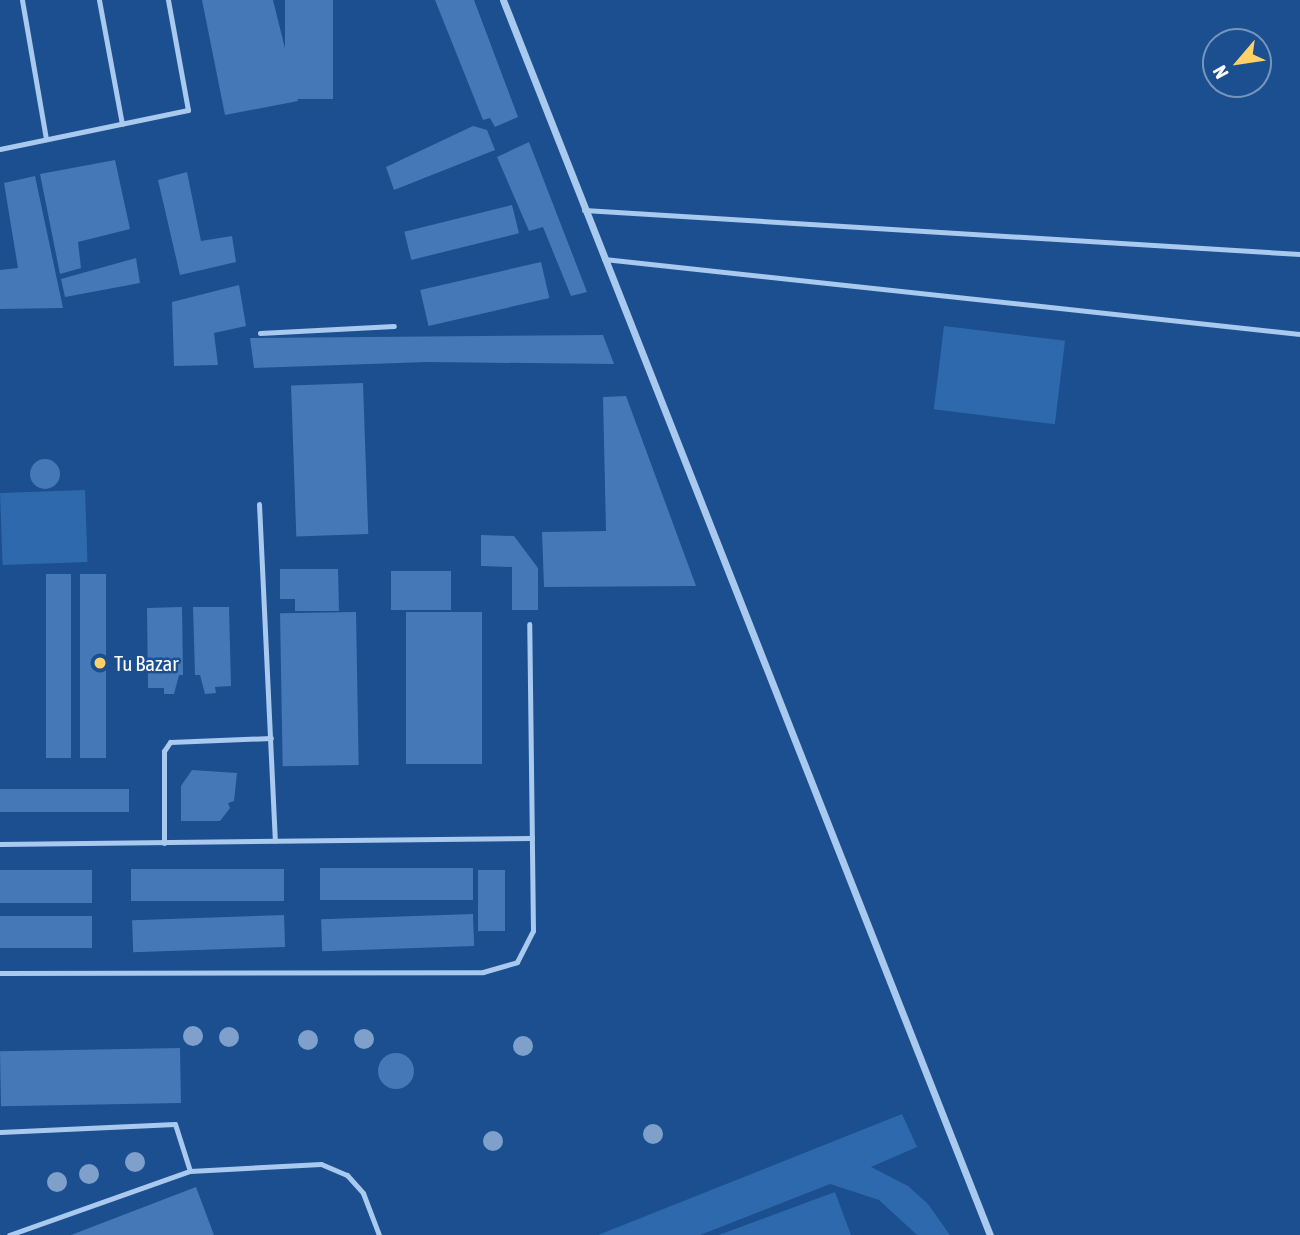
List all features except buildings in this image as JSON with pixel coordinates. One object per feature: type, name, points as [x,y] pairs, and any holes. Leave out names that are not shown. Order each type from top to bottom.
[{"type":"street","points":[[503,0],[990,1235]]},
{"type":"lane","points":[[22,0],[46,139]]},
{"type":"lane","points":[[99,0],[122,124]]},
{"type":"lane","points":[[0,149],[188,110],[168,0]]},
{"type":"lane","points":[[584,209],[1300,254]]},
{"type":"lane","points":[[604,259],[1300,334]]},
{"type":"lane","points":[[260,333],[394,326]]},
{"type":"lane","points":[[259,504],[275,841]]},
{"type":"lane","points":[[0,973],[495,972],[517,962],[531,943],[529,624]]},
{"type":"lane","points":[[164,842],[164,751],[170,742],[271,738]]},
{"type":"lane","points":[[0,844],[532,838]]},
{"type":"lane","points":[[0,1132],[175,1125],[190,1171]]},
{"type":"lane","points":[[9,1235],[190,1171],[321,1164],[347,1175],[363,1193],[379,1235]]},
{"type":"shaded area","points":[[944,326],[1065,341],[1055,424],[934,409]]},
{"type":"shaded area","points":[[85,490],[88,562],[3,565],[0,493]]},
{"type":"shaded area","points":[[902,1114],[917,1147],[871,1167],[908,1186],[928,1204],[950,1235],[917,1235],[879,1200],[830,1184],[700,1235],[598,1235]]},
{"type":"shaded area","points":[[835,1192],[851,1235],[719,1235]]},
{"type":"place","name":"Tu Bazar","points":[[100,663]]}]
